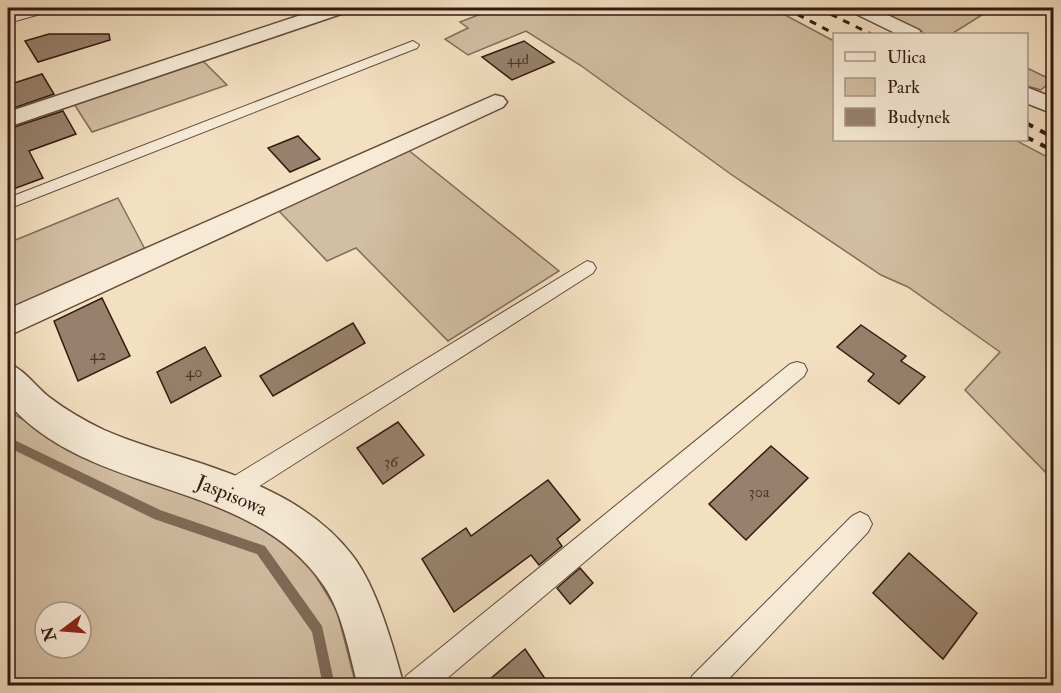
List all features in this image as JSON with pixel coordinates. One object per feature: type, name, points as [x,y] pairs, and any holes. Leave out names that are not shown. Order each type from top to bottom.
[{"type":"street","points":[[8,120],[340,8]]},
{"type":"street","points":[[859,8],[910,33]]},
{"type":"street","points":[[1028,95],[1053,107]]},
{"type":"street","points":[[8,323],[495,102]]},
{"type":"street","name":"Jaspisowa","points":[[8,378],[29,402],[58,423],[107,449],[231,491],[279,514],[311,539],[339,572],[356,607],[381,686]]},
{"type":"lane","points":[[8,20],[51,8]]},
{"type":"lane","points":[[8,204],[413,45]]},
{"type":"lane","points":[[231,491],[587,268]]},
{"type":"lane","points":[[416,686],[797,370]]},
{"type":"lane","points":[[702,686],[860,524]]},
{"type":"green space","points":[[482,8],[772,8],[833,40],[833,141],[1017,141],[1053,160],[1053,480],[965,390],[1000,352],[908,287],[881,275],[732,175],[580,65],[526,31],[468,55],[445,39],[468,28],[460,22],[486,12]]},
{"type":"green space","points":[[871,8],[993,8],[953,33],[924,33]]},
{"type":"green space","points":[[202,60],[227,85],[92,132],[74,104]]},
{"type":"green space","points":[[1028,68],[1052,80],[1041,90],[1028,86]]},
{"type":"green space","points":[[407,149],[559,271],[448,341],[356,248],[327,261],[277,209]]},
{"type":"green space","points":[[118,198],[147,253],[12,309],[8,307],[8,243]]},
{"type":"green space","points":[[8,406],[15,415],[97,462],[268,522],[311,568],[337,611],[356,685],[8,685]]},
{"type":"building","points":[[49,34],[109,34],[110,40],[38,62],[25,41]]},
{"type":"building","points":[[524,41],[554,62],[512,80],[482,57]]},
{"type":"building","points":[[42,74],[54,94],[8,110],[8,85]]},
{"type":"building","points":[[63,111],[76,134],[29,151],[43,178],[8,191],[8,129]]},
{"type":"building","points":[[298,136],[320,159],[290,172],[268,148]]},
{"type":"building","points":[[102,298],[130,356],[78,381],[54,321]]},
{"type":"building","points":[[353,323],[365,343],[273,396],[260,376]]},
{"type":"building","points":[[861,325],[906,356],[901,361],[925,377],[899,404],[868,381],[874,374],[837,347]]},
{"type":"building","points":[[205,347],[221,376],[171,403],[157,372]]},
{"type":"building","points":[[398,422],[424,455],[383,484],[357,448]]},
{"type":"building","points":[[771,446],[808,478],[746,540],[709,504]]},
{"type":"building","points":[[548,480],[580,520],[557,539],[562,546],[539,565],[531,555],[454,612],[422,559],[466,528],[471,536]]},
{"type":"building","points":[[909,553],[977,613],[943,659],[873,593]]},
{"type":"building","points":[[580,568],[593,583],[570,604],[557,588]]},
{"type":"building","points":[[525,649],[550,686],[482,686]]},
{"type":"waterway","points":[[8,442],[158,515],[261,550],[318,630],[329,686]]},
{"type":"railway","points":[[785,8],[833,33]]},
{"type":"railway","points":[[818,8],[869,33]]},
{"type":"railway","points":[[1028,124],[1054,138]]},
{"type":"railway","points":[[1028,138],[1054,151]]}]
